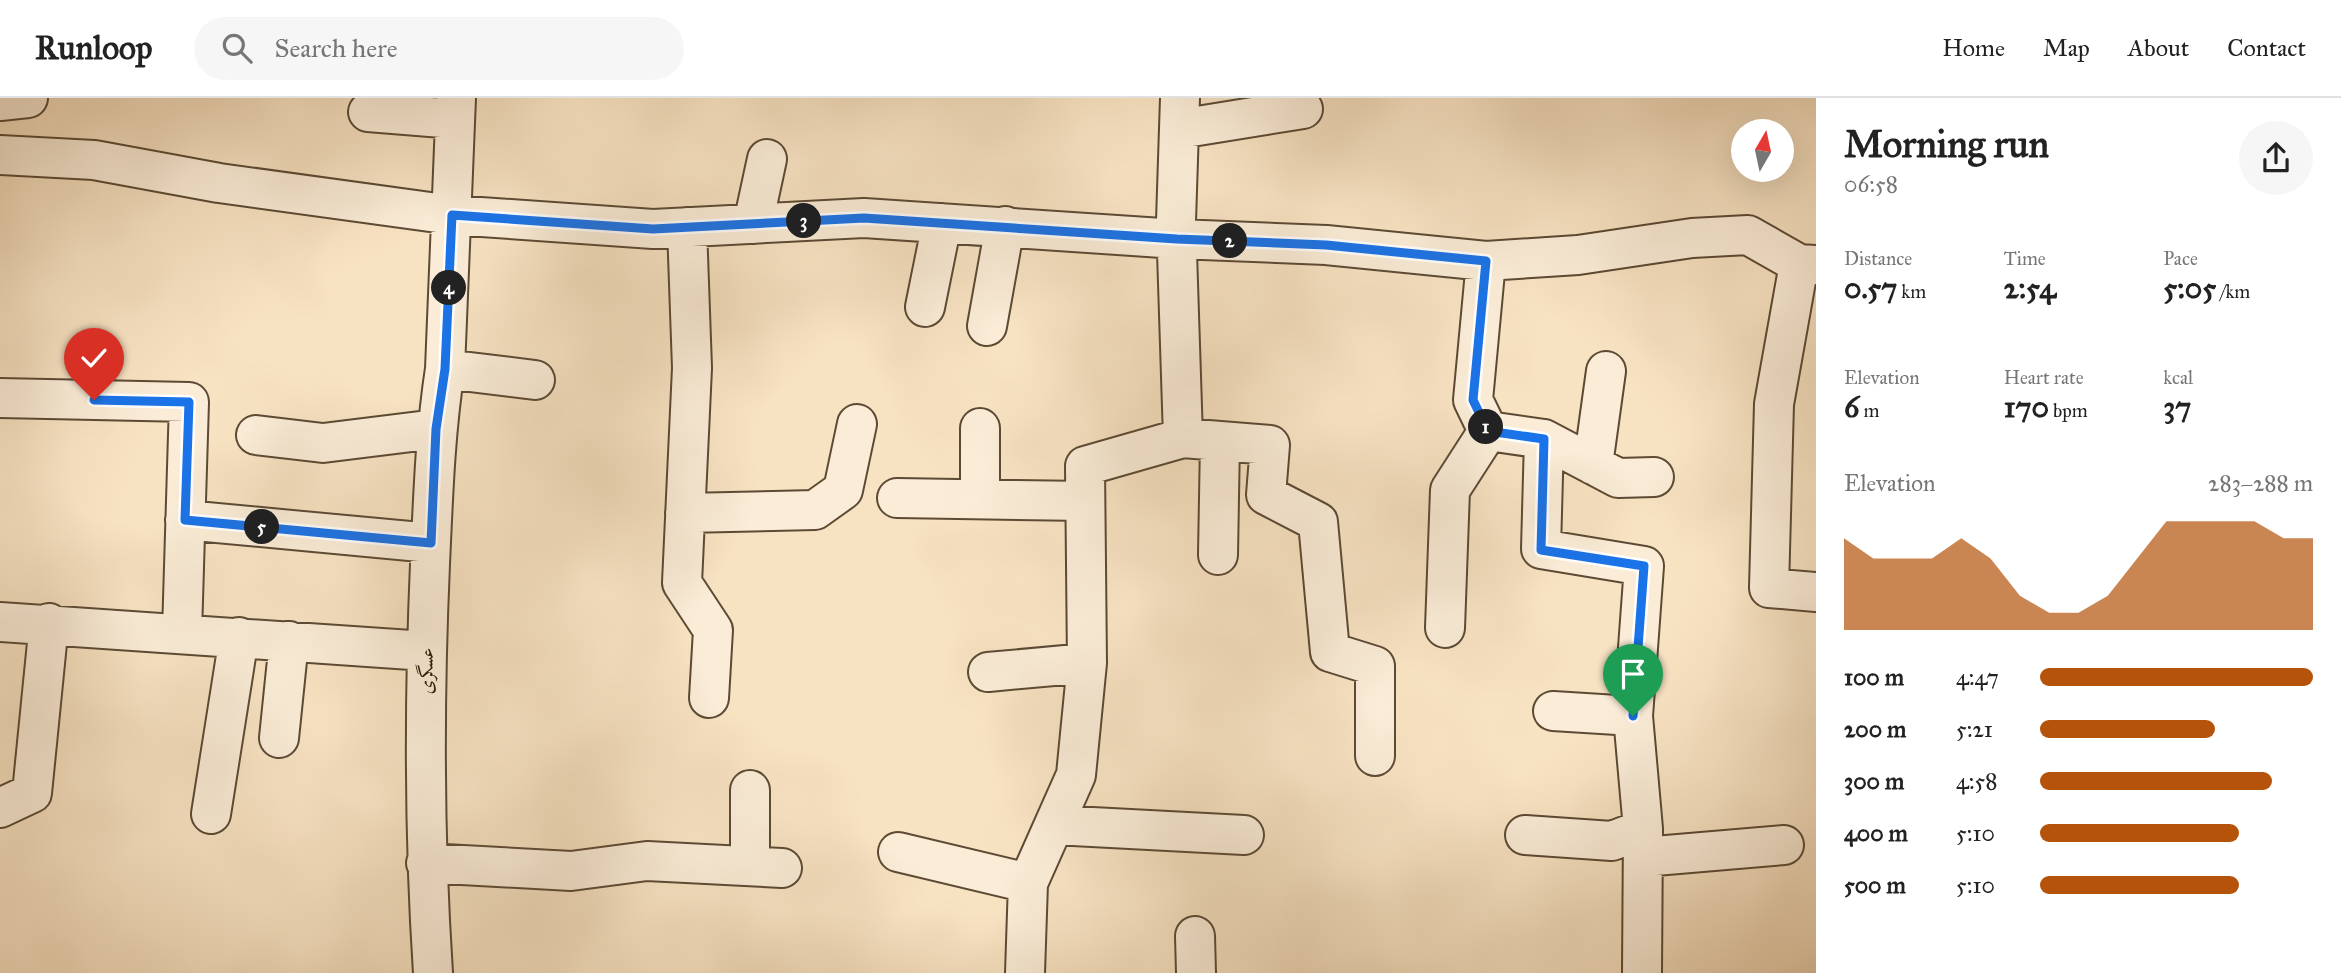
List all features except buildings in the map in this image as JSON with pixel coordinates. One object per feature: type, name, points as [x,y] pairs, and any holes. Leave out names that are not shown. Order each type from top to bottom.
[{"type":"street","points":[[0,101],[28,98]]},
{"type":"street","points":[[368,112],[456,108]]},
{"type":"street","name":"عسگری","points":[[433,973],[426,863],[426,651],[436,429],[445,369],[456,108]]},
{"type":"street","points":[[1183,438],[1177,239],[1180,114],[1303,109]]},
{"type":"street","points":[[0,155],[94,160],[219,183],[452,215],[653,229],[864,218],[1177,239],[1326,245],[1486,261],[1578,255],[1692,237],[1748,234],[1808,265],[1774,404],[1769,588],[1816,592]]},
{"type":"street","points":[[753,224],[767,159]]},
{"type":"street","points":[[925,307],[942,223]]},
{"type":"street","points":[[987,326],[1005,226]]},
{"type":"street","points":[[687,227],[692,368],[682,583],[713,630],[709,698]]},
{"type":"street","points":[[1486,261],[1473,400],[1488,431]]},
{"type":"street","points":[[445,369],[536,380]]},
{"type":"street","points":[[1593,465],[1606,371]]},
{"type":"street","points":[[0,398],[189,402],[182,633]]},
{"type":"street","points":[[685,513],[815,510],[843,490],[857,424]]},
{"type":"street","points":[[980,428],[980,499]]},
{"type":"street","points":[[257,435],[323,443],[436,429]]},
{"type":"street","points":[[1488,431],[1544,439],[1618,478],[1654,477]]},
{"type":"street","points":[[1445,628],[1450,490],[1488,431]]},
{"type":"street","points":[[1025,973],[1028,883],[1076,775],[1087,663],[1085,466],[1183,438],[1270,445],[1266,495],[1318,522],[1330,652],[1375,666],[1375,756]]},
{"type":"street","points":[[1544,439],[1541,550],[1644,566],[1633,716],[1643,843],[1642,973]]},
{"type":"street","points":[[1218,555],[1220,441]]},
{"type":"street","points":[[897,498],[1086,501]]},
{"type":"street","points":[[185,520],[431,543]]},
{"type":"street","points":[[0,622],[49,623],[426,651]]},
{"type":"street","points":[[0,808],[32,793],[49,623]]},
{"type":"street","points":[[211,814],[239,637]]},
{"type":"street","points":[[279,738],[289,641]]},
{"type":"street","points":[[988,672],[1087,663]]},
{"type":"street","points":[[1553,711],[1633,716]]},
{"type":"street","points":[[426,863],[570,871],[647,861],[766,867],[750,790]]},
{"type":"street","points":[[1054,825],[1244,835]]},
{"type":"street","points":[[1525,835],[1643,843],[1784,845]]},
{"type":"street","points":[[898,852],[1028,883]]},
{"type":"street","points":[[1195,936],[1196,973]]},
{"type":"route","points":[[94,400],[189,402],[185,520],[431,543],[436,429],[445,369],[452,215],[653,229],[864,218],[1177,239],[1326,245],[1486,261],[1473,400],[1488,431],[1544,439],[1541,550],[1644,566],[1633,716]]}]
